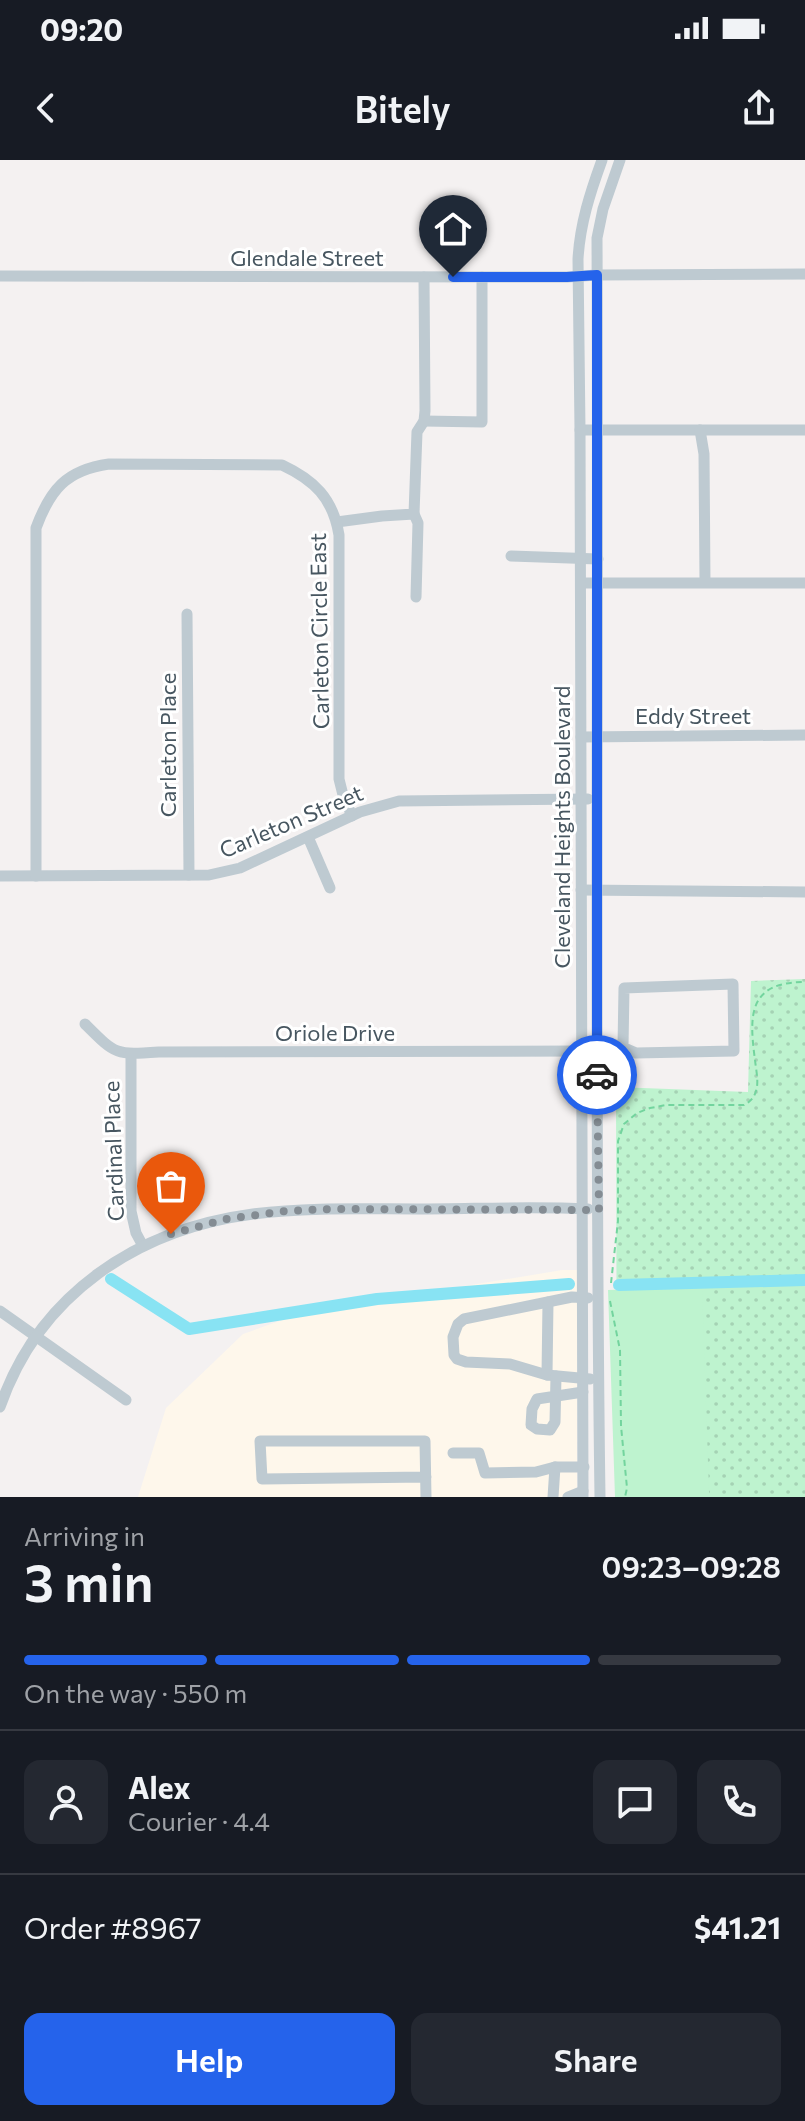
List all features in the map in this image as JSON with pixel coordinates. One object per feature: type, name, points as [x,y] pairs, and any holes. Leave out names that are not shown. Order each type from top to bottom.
[{"type":"street","name":"Cleveland Heights Boulevard","points":[[583,1494],[578,277],[579,236],[586,204],[602,160]]},
{"type":"street","name":"Cleveland Heights Boulevard","points":[[600,1497],[597,238],[603,209],[620,160]]},
{"type":"street","name":"Glendale Street","points":[[0,276],[578,277],[805,274]]},
{"type":"street","points":[[416,597],[418,523],[414,514],[417,432],[424,421],[424,277]]},
{"type":"street","points":[[424,421],[482,422],[482,277]]},
{"type":"street","points":[[580,430],[805,430]]},
{"type":"street","points":[[700,430],[704,454],[705,582]]},
{"type":"street","name":"Carleton Circle East","points":[[36,876],[36,528],[44,504],[54,491],[81,470],[97,466],[282,465],[301,474],[328,501],[339,535],[339,779],[352,816]]},
{"type":"street","points":[[337,522],[414,514]]},
{"type":"street","points":[[511,556],[598,559]]},
{"type":"street","points":[[581,583],[805,583]]},
{"type":"street","name":"Carleton Place","points":[[187,614],[189,875]]},
{"type":"street","name":"Eddy Street","points":[[581,737],[805,735]]},
{"type":"street","name":"Carleton Street","points":[[0,876],[209,875],[240,868],[360,812],[399,801],[596,798]]},
{"type":"street","points":[[308,837],[330,888]]},
{"type":"street","points":[[581,890],[805,892]]},
{"type":"street","name":"Oriole Drive","points":[[85,1024],[117,1053],[131,1054],[581,1051],[610,1042],[636,1053],[734,1051],[733,984],[624,988],[623,1047]]},
{"type":"street","name":"Cardinal Place","points":[[131,1054],[131,1211],[143,1246]]},
{"type":"street","points":[[0,1407],[13,1376],[35,1338],[60,1306],[119,1258],[184,1230],[227,1219],[286,1211],[599,1210]]},
{"type":"street","points":[[599,1298],[572,1297],[464,1319],[458,1324],[453,1337],[454,1355],[466,1362],[510,1364],[552,1376],[599,1379]]},
{"type":"street","points":[[548,1302],[555,1395],[583,1392]]},
{"type":"street","points":[[0,1311],[126,1400]]},
{"type":"street","points":[[426,1477],[262,1479],[260,1441],[425,1441],[426,1477],[426,1497]]},
{"type":"street","points":[[453,1453],[479,1453],[485,1473],[584,1467]]},
{"type":"street","points":[[553,1497],[555,1467]]},
{"type":"street","points":[[568,1497],[583,1494]]},
{"type":"path","points":[[625,1497],[620,1350],[608,1290],[617,1227],[619,1134],[630,1118],[650,1108],[666,1105],[744,1105],[751,1101],[758,1082],[751,1028],[757,1003],[775,985],[805,982]]},
{"type":"shaded area","points":[[577,1270],[577,1497],[138,1497],[166,1408],[243,1334],[322,1306]]},
{"type":"green space","points":[[805,979],[805,1497],[617,1497],[616,1087],[748,1092],[751,981]]},
{"type":"green space","points":[[702,1287],[709,1492],[712,1497],[615,1497],[608,1290]]},
{"type":"waterway","points":[[111,1279],[189,1329],[377,1299],[569,1284]]},
{"type":"waterway","points":[[619,1285],[805,1280]]},
{"type":"way so far","points":[[171,1234],[227,1219],[286,1211],[599,1210],[597,1075]]},
{"type":"route","points":[[453,277],[597,275],[597,1075]]}]
